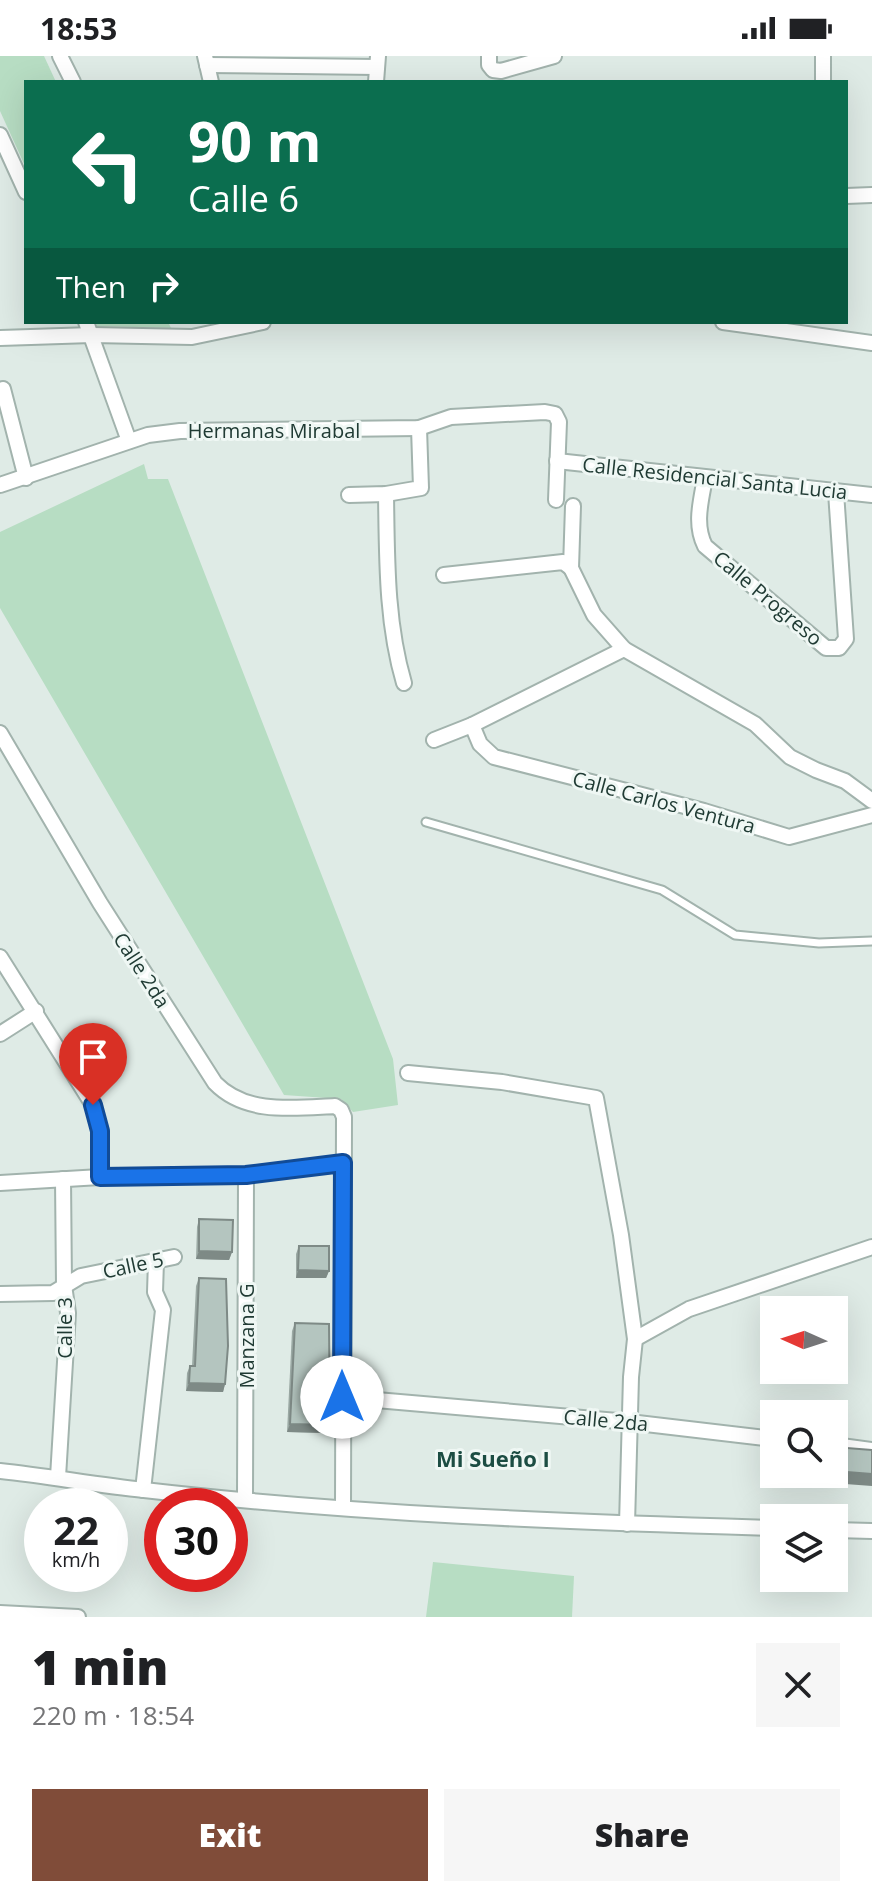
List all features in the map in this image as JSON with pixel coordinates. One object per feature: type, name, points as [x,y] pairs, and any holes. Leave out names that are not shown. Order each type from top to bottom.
[{"type":"street","points":[[60,56],[72,80]]},
{"type":"street","points":[[491,63],[501,71],[554,56]]},
{"type":"street","points":[[823,56],[823,80]]},
{"type":"street","points":[[211,80],[206,60],[291,60],[377,68]]},
{"type":"street","points":[[0,135],[24,188]]},
{"type":"street","points":[[848,196],[872,195]]},
{"type":"street","points":[[186,324],[192,337]]},
{"type":"street","points":[[0,338],[89,328],[192,337],[254,324]]},
{"type":"street","points":[[737,324],[872,343]]},
{"type":"street","points":[[89,328],[129,441]]},
{"type":"street","points":[[3,389],[26,478]]},
{"type":"street","name":"Hermanas Mirabal","points":[[0,485],[148,435],[180,431],[419,428],[451,417],[545,412],[555,414],[559,422],[557,461]]},
{"type":"street","points":[[349,495],[386,494],[421,488],[419,428]]},
{"type":"street","points":[[556,500],[557,461]]},
{"type":"street","name":"Calle Residencial Santa Lucia","points":[[557,461],[872,495]]},
{"type":"street","name":"Calle Progreso","points":[[705,478],[698,524],[705,546],[826,648],[839,648],[846,639],[836,492]]},
{"type":"street","points":[[386,494],[394,649],[404,683]]},
{"type":"street","points":[[571,568],[573,506]]},
{"type":"street","points":[[444,575],[563,562],[571,568],[594,615],[624,649],[755,724],[790,757],[845,781],[872,801]]},
{"type":"street","points":[[434,740],[472,725],[624,649]]},
{"type":"street","name":"Calle Carlos Ventura","points":[[472,725],[480,744],[494,757],[704,811],[789,837],[872,815]]},
{"type":"street","name":"Calle 2da","points":[[0,733],[100,903],[215,1083],[232,1096],[256,1105],[280,1108],[335,1106],[344,1117],[343,1163]]},
{"type":"street","points":[[0,957],[93,1105],[100,1131],[100,1177]]},
{"type":"street","points":[[0,1034],[36,1011]]},
{"type":"street","points":[[408,1073],[502,1082],[596,1098],[621,1235],[635,1339],[629,1422],[627,1524]]},
{"type":"street","points":[[0,1183],[100,1177],[246,1175],[343,1163],[343,1507]]},
{"type":"street","name":"Manzana G","points":[[245,1488],[246,1175]]},
{"type":"street","name":"Calle 3","points":[[58,1477],[68,1313],[64,1285],[63,1179]]},
{"type":"street","points":[[635,1339],[689,1309],[872,1247]]},
{"type":"street","name":"Calle 5","points":[[0,1294],[53,1293],[81,1276],[174,1257]]},
{"type":"street","points":[[0,1471],[143,1490],[163,1310],[155,1292],[156,1261]]},
{"type":"street","name":"Calle 2da","points":[[342,1397],[629,1422],[760,1437]]},
{"type":"street","points":[[848,1447],[872,1450]]},
{"type":"street","points":[[248,1498],[627,1524],[760,1528]]},
{"type":"street","points":[[848,1530],[872,1531]]},
{"type":"street","points":[[0,1613],[78,1617]]},
{"type":"lane","points":[[426,822],[662,890],[735,935],[819,943],[872,941]]},
{"type":"green space","points":[[0,56],[44,56],[55,80],[24,80],[24,164],[0,111]]},
{"type":"green space","points":[[169,324],[171,328],[97,326]]},
{"type":"green space","points":[[144,464],[148,479],[168,479],[393,1059],[398,1105],[353,1112],[341,1099],[284,1095],[0,608],[0,532]]},
{"type":"green space","points":[[433,1562],[574,1576],[572,1617],[426,1617]]},
{"type":"building","points":[[199,1219],[233,1220],[232,1252],[199,1251]]},
{"type":"building","points":[[299,1246],[329,1246],[329,1271],[298,1270]]},
{"type":"building","points":[[199,1278],[226,1279],[228,1346],[225,1384],[189,1383],[190,1366],[195,1366]]},
{"type":"building","points":[[295,1323],[329,1324],[330,1425],[290,1424]]},
{"type":"building","points":[[848,1448],[872,1450],[872,1474],[848,1472]]},
{"type":"district","name":"Mi Sueño I","points":[[493,1458]]},
{"type":"route","points":[[93,1105],[100,1131],[100,1177],[246,1175],[343,1163],[342,1397]]}]
